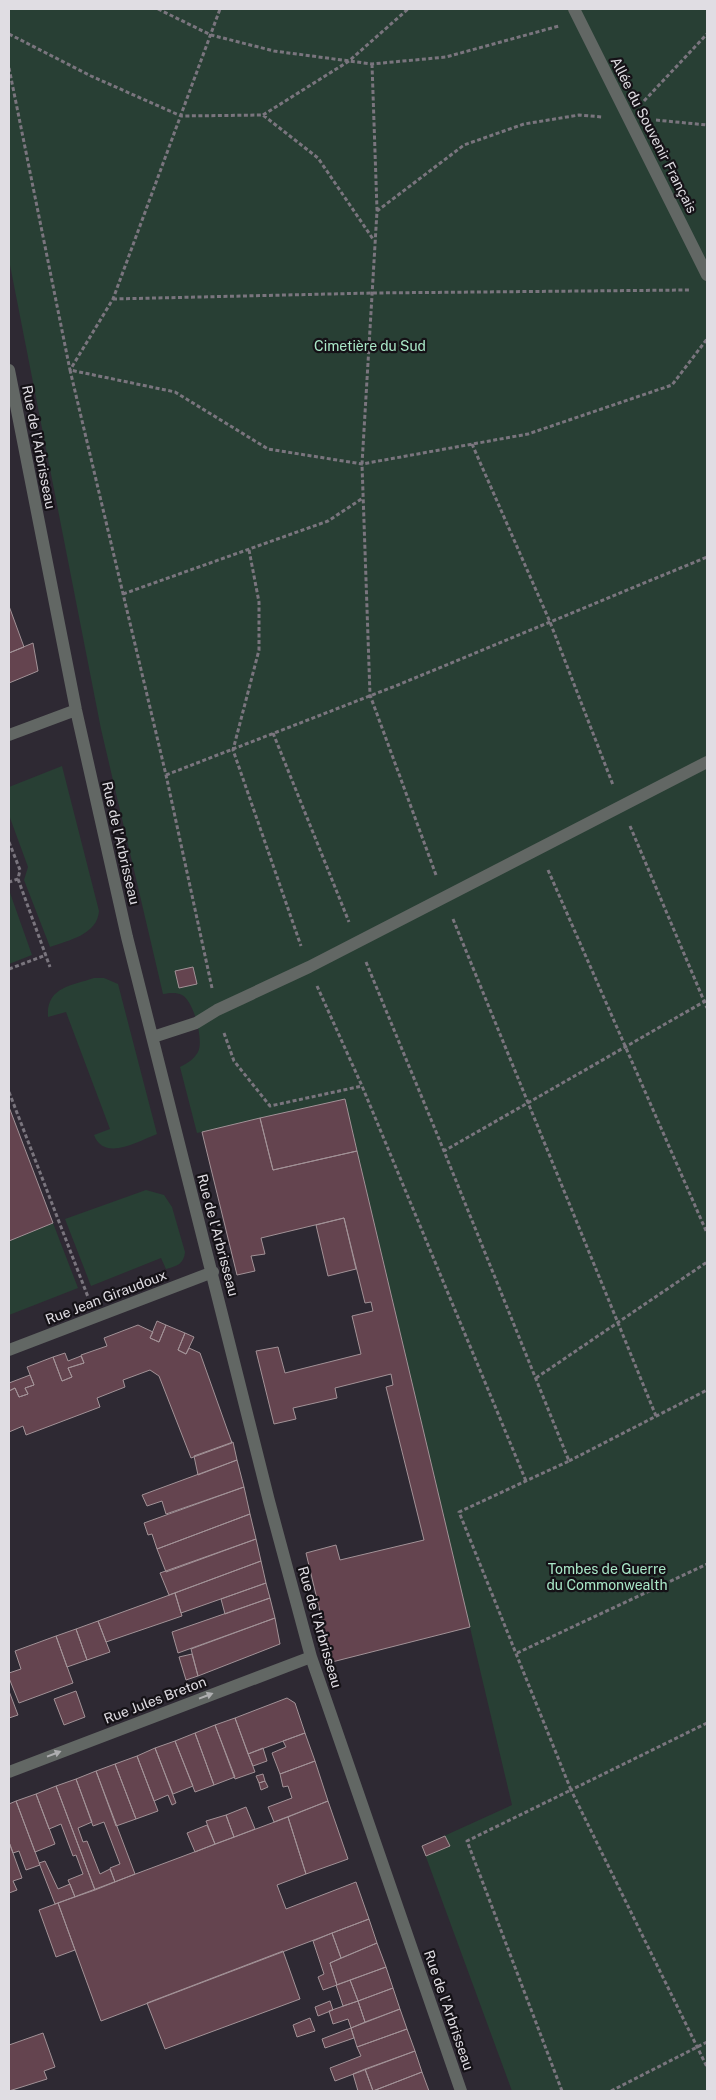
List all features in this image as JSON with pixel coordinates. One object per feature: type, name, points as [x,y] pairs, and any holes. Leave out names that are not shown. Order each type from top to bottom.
[{"type":"street","name":"Allée du Souvenir Français","points":[[577,15],[707,275]]},
{"type":"street","name":"Rue de l'Arbrisseau","points":[[9,370],[76,710],[127,937],[213,1272],[269,1502],[311,1657],[461,2091]]},
{"type":"street","points":[[9,735],[76,710]]},
{"type":"street","points":[[153,1036],[196,1023],[217,1010],[309,967],[707,762]]},
{"type":"street","name":"Rue Jean Giraudoux","points":[[9,1350],[213,1272]]},
{"type":"street","name":"Rue Jules Breton","points":[[9,1772],[311,1657]]},
{"type":"path","points":[[158,9],[211,35],[274,51],[372,64],[446,57],[577,15]]},
{"type":"path","points":[[70,370],[113,299],[220,9]]},
{"type":"path","points":[[9,34],[91,76],[181,116],[263,115],[349,61],[408,9]]},
{"type":"path","points":[[628,118],[707,34]]},
{"type":"path","points":[[372,64],[377,210],[362,464],[370,695],[444,897],[656,1416]]},
{"type":"path","points":[[9,68],[70,370],[166,775],[217,1010],[234,1061],[270,1106],[362,1086]]},
{"type":"path","points":[[263,115],[318,158],[374,239]]},
{"type":"path","points":[[377,210],[464,145],[533,122],[579,115],[707,124]]},
{"type":"path","points":[[113,299],[372,293],[697,290]]},
{"type":"path","points":[[70,370],[176,392],[268,449],[362,464],[528,434],[672,385],[707,339]]},
{"type":"path","points":[[472,444],[550,622],[622,807],[706,1000],[707,1008]]},
{"type":"path","points":[[123,594],[328,521],[364,498]]},
{"type":"path","points":[[249,550],[259,602],[259,650],[233,750],[309,967],[362,1086],[526,1481]]},
{"type":"path","points":[[166,775],[370,695],[707,557]]},
{"type":"path","points":[[273,733],[569,1461]]},
{"type":"path","points":[[9,842],[20,870],[18,879],[50,967]]},
{"type":"path","points":[[538,849],[707,1233]]},
{"type":"path","points":[[9,882],[18,879]]},
{"type":"path","points":[[9,969],[46,955]]},
{"type":"path","points":[[444,1151],[706,1000]]},
{"type":"path","points":[[9,1092],[95,1317]]},
{"type":"path","points":[[536,1378],[707,1262]]},
{"type":"path","points":[[707,1390],[569,1461],[459,1512],[517,1652],[570,1790],[707,2067]]},
{"type":"path","points":[[517,1652],[707,1564]]},
{"type":"path","points":[[562,2091],[467,1841],[707,1723]]},
{"type":"path","points":[[611,2091],[707,2042]]},
{"type":"green space","name":"Cimetière du Sud","points":[[9,9],[707,9],[707,2091],[512,2091],[422,1846],[512,1805],[345,1099],[197,1133],[180,1067],[190,1061],[198,1052],[200,1047],[199,1031],[194,1013],[186,999],[177,993],[163,994],[101,729],[9,260]]},
{"type":"green space","points":[[62,766],[99,911],[97,919],[88,931],[73,939],[50,947],[24,880],[28,867],[9,815],[9,787]]},
{"type":"green space","points":[[9,890],[32,955],[9,964]]},
{"type":"green space","points":[[94,978],[104,978],[118,984],[157,1134],[123,1147],[106,1147],[99,1143],[94,1135],[110,1129],[66,1012],[48,1017],[48,1007],[51,999],[56,994],[69,986]]},
{"type":"green space","points":[[146,1190],[164,1195],[172,1207],[185,1252],[183,1259],[177,1265],[166,1269],[161,1258],[91,1286],[65,1219]]},
{"type":"green space","points":[[53,1223],[78,1288],[9,1315],[9,1241]]},
{"type":"building","points":[[9,606],[24,647],[9,653]]},
{"type":"building","points":[[33,643],[38,671],[9,683],[9,653]]},
{"type":"building","points":[[193,967],[197,984],[179,988],[175,971]]},
{"type":"building","points":[[345,1099],[357,1151],[273,1170],[260,1118]]},
{"type":"building","points":[[9,1107],[53,1223],[9,1241]]},
{"type":"building","points":[[260,1118],[273,1170],[357,1151],[470,1627],[332,1662],[306,1553],[336,1545],[340,1560],[424,1540],[386,1387],[393,1385],[391,1374],[335,1388],[337,1398],[293,1408],[296,1419],[274,1424],[256,1351],[278,1347],[285,1373],[361,1354],[352,1316],[373,1311],[371,1302],[365,1303],[344,1218],[261,1238],[265,1254],[251,1256],[255,1271],[237,1275],[202,1132]]},
{"type":"building","points":[[344,1218],[356,1269],[328,1276],[316,1225]]},
{"type":"building","points":[[157,1321],[166,1325],[159,1342],[150,1338]]},
{"type":"building","points":[[138,1325],[153,1332],[150,1338],[159,1342],[166,1325],[185,1333],[178,1350],[186,1354],[189,1348],[200,1353],[232,1443],[191,1458],[159,1376],[150,1370],[123,1380],[125,1387],[97,1398],[100,1407],[26,1435],[23,1426],[9,1432],[9,1391],[15,1388],[19,1397],[28,1394],[25,1388],[34,1385],[27,1367],[53,1357],[62,1381],[72,1377],[68,1368],[84,1363],[81,1355],[107,1346],[104,1338]]},
{"type":"building","points":[[185,1333],[194,1337],[186,1354],[178,1350]]},
{"type":"building","points":[[65,1353],[68,1361],[81,1356],[84,1363],[68,1368],[72,1377],[62,1381],[53,1357]]},
{"type":"building","points":[[30,1375],[34,1385],[25,1388],[28,1394],[19,1397],[15,1388],[9,1391],[9,1383]]},
{"type":"building","points":[[233,1442],[237,1460],[198,1475],[194,1456]]},
{"type":"building","points":[[237,1460],[244,1487],[166,1514],[162,1501],[147,1506],[142,1495]]},
{"type":"building","points":[[244,1487],[250,1514],[157,1549],[152,1534],[148,1535],[144,1523]]},
{"type":"building","points":[[250,1514],[256,1539],[166,1572],[157,1549]]},
{"type":"building","points":[[256,1539],[261,1561],[169,1595],[160,1573]]},
{"type":"building","points":[[261,1561],[266,1583],[181,1613],[175,1593]]},
{"type":"building","points":[[266,1583],[270,1598],[225,1614],[221,1599]]},
{"type":"building","points":[[175,1593],[182,1616],[106,1642],[98,1621]]},
{"type":"building","points":[[270,1598],[275,1618],[178,1653],[172,1632]]},
{"type":"building","points":[[275,1618],[280,1644],[198,1676],[191,1649]]},
{"type":"building","points":[[98,1621],[110,1652],[87,1660],[76,1629]]},
{"type":"building","points":[[76,1629],[87,1660],[67,1667],[56,1636]]},
{"type":"building","points":[[56,1636],[73,1683],[19,1703],[9,1678],[9,1673],[21,1669],[15,1651]]},
{"type":"building","points":[[192,1654],[198,1676],[186,1680],[179,1657]]},
{"type":"building","points":[[9,1691],[18,1715],[9,1718]]},
{"type":"building","points":[[76,1691],[85,1717],[64,1725],[54,1699]]},
{"type":"building","points":[[287,1698],[295,1703],[305,1733],[248,1754],[235,1718]]},
{"type":"building","points":[[235,1718],[255,1772],[235,1779],[215,1725]]},
{"type":"building","points":[[215,1725],[235,1777],[214,1785],[195,1733]]},
{"type":"building","points":[[195,1733],[214,1785],[195,1792],[175,1741]]},
{"type":"building","points":[[305,1733],[315,1761],[280,1774],[272,1753],[286,1747],[283,1741]]},
{"type":"building","points":[[175,1741],[193,1786],[173,1794],[155,1748]]},
{"type":"building","points":[[155,1748],[176,1803],[172,1805],[168,1795],[154,1801],[137,1756]]},
{"type":"building","points":[[263,1748],[267,1761],[253,1766],[248,1754]]},
{"type":"building","points":[[137,1756],[158,1811],[136,1819],[115,1764]]},
{"type":"building","points":[[315,1761],[328,1801],[274,1822],[268,1807],[292,1798],[288,1786],[283,1787],[280,1774]]},
{"type":"building","points":[[115,1764],[136,1819],[116,1826],[96,1771]]},
{"type":"building","points":[[96,1771],[135,1874],[115,1882],[110,1868],[120,1864],[104,1822],[93,1826],[76,1779]]},
{"type":"building","points":[[263,1774],[265,1781],[259,1783],[256,1776]]},
{"type":"building","points":[[76,1779],[92,1822],[78,1828],[83,1842],[87,1841],[100,1874],[110,1869],[115,1882],[95,1890],[56,1786]]},
{"type":"building","points":[[265,1781],[268,1787],[261,1790],[259,1783]]},
{"type":"building","points":[[56,1786],[95,1890],[75,1897],[68,1880],[83,1874],[76,1855],[73,1856],[61,1824],[49,1829],[36,1794]]},
{"type":"building","points":[[36,1794],[55,1844],[35,1852],[16,1801]]},
{"type":"building","points":[[16,1801],[40,1865],[26,1870],[19,1851],[13,1853],[9,1842],[9,1804]]},
{"type":"building","points":[[328,1801],[348,1859],[306,1874],[288,1817]]},
{"type":"building","points":[[246,1807],[255,1829],[234,1837],[226,1815]]},
{"type":"building","points":[[226,1815],[234,1837],[215,1844],[206,1821]]},
{"type":"building","points":[[288,1817],[306,1874],[277,1885],[286,1909],[356,1882],[369,1919],[101,2021],[58,1903]]},
{"type":"building","points":[[207,1825],[215,1844],[195,1852],[187,1833]]},
{"type":"building","points":[[445,1836],[450,1846],[426,1856],[422,1846]]},
{"type":"building","points":[[9,1842],[22,1878],[13,1881],[17,1890],[9,1893]]},
{"type":"building","points":[[45,1861],[58,1889],[70,1884],[75,1897],[55,1904],[39,1863]]},
{"type":"building","points":[[58,1903],[75,1950],[56,1957],[39,1910]]},
{"type":"building","points":[[369,1919],[377,1943],[341,1958],[332,1933]]},
{"type":"building","points":[[332,1933],[341,1958],[330,1963],[337,1985],[323,1990],[318,1977],[324,1974],[313,1941]]},
{"type":"building","points":[[377,1943],[386,1967],[337,1985],[330,1963]]},
{"type":"building","points":[[283,1951],[300,1999],[165,2049],[147,2003]]},
{"type":"building","points":[[386,1967],[393,1988],[358,2001],[350,1980]]},
{"type":"building","points":[[350,1980],[358,2001],[343,2006],[336,1985]]},
{"type":"building","points":[[393,1988],[400,2009],[365,2022],[358,2001]]},
{"type":"building","points":[[330,2001],[333,2010],[318,2016],[315,2007]]},
{"type":"building","points":[[358,2001],[365,2022],[351,2028],[348,2019],[333,2024],[329,2011]]},
{"type":"building","points":[[400,2009],[407,2029],[357,2047],[351,2028]]},
{"type":"building","points":[[310,2018],[315,2031],[297,2037],[293,2025]]},
{"type":"building","points":[[351,2028],[354,2038],[325,2048],[322,2039]]},
{"type":"building","points":[[407,2029],[415,2051],[335,2081],[330,2068],[361,2056],[357,2047]]},
{"type":"building","points":[[43,2033],[55,2067],[44,2071],[47,2079],[9,2091],[9,2045]]},
{"type":"building","points":[[415,2051],[422,2072],[373,2091],[365,2069]]},
{"type":"building","points":[[365,2069],[373,2091],[358,2091],[353,2074]]},
{"type":"building","points":[[422,2072],[429,2091],[373,2091]]},
{"type":"park label","name":"Tombes de Guerre du Commonwealth","points":[[607,1578]]}]
